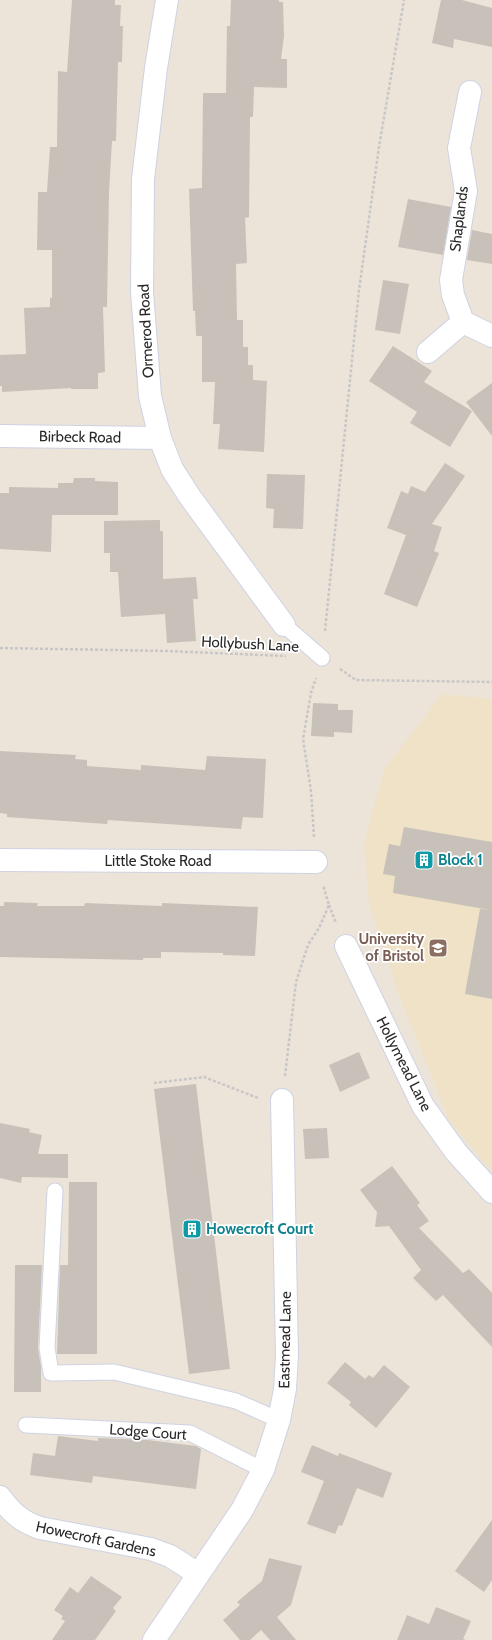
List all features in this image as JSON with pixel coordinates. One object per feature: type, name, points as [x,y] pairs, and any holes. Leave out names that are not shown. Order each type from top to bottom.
[{"type":"street","name":"Ormerod Road","points":[[168,0],[156,68],[143,178],[142,292],[150,396],[160,438],[172,469],[190,497],[284,625]]},
{"type":"street","name":"Shaplands","points":[[463,322],[453,295],[451,280],[466,190],[459,148],[470,92]]},
{"type":"street","points":[[428,352],[463,322],[492,336]]},
{"type":"street","name":"Birbeck Road","points":[[0,436],[160,438]]},
{"type":"street","name":"Little Stoke Road","points":[[0,860],[316,862]]},
{"type":"street","name":"Hollymead Lane","points":[[346,946],[424,1106],[456,1152],[492,1192]]},
{"type":"street","name":"Eastmead Lane","points":[[154,1640],[242,1510],[263,1470],[279,1420],[285,1389],[287,1356],[282,1103]]},
{"type":"street","name":"Howecroft Gardens","points":[[0,1498],[13,1514],[27,1523],[40,1528],[151,1549],[170,1556],[198,1574]]},
{"type":"lane","points":[[284,625],[322,658]]},
{"type":"lane","points":[[56,1191],[47,1348],[51,1373],[114,1372],[236,1401],[279,1420]]},
{"type":"lane","name":"Lodge Court","points":[[26,1425],[190,1433],[263,1470]]},
{"type":"path","points":[[404,0],[379,147],[359,290],[322,658],[356,680],[492,682]]},
{"type":"path","name":"Hollybush Lane","points":[[0,648],[167,651],[322,658]]},
{"type":"path","points":[[154,1083],[204,1077],[282,1103]]},
{"type":"shaded area","name":"University of Bristol","points":[[442,694],[492,699],[492,1172],[449,1120],[398,993],[369,903],[364,844],[384,770]]},
{"type":"building","points":[[72,0],[115,0],[115,5],[121,5],[120,26],[123,26],[122,62],[118,62],[116,141],[112,141],[109,192],[107,307],[103,307],[105,372],[98,373],[98,389],[71,388],[2,392],[2,386],[0,386],[0,355],[26,354],[24,308],[50,307],[50,298],[52,298],[52,250],[37,250],[38,192],[47,192],[50,147],[57,147],[58,71],[67,72]]},
{"type":"building","points":[[231,0],[279,0],[279,2],[283,2],[284,36],[281,59],[287,59],[287,88],[254,87],[253,117],[250,117],[249,217],[245,218],[247,263],[236,264],[237,320],[243,320],[243,347],[248,347],[248,365],[253,365],[253,380],[267,381],[264,452],[218,449],[220,424],[213,424],[215,382],[202,382],[202,336],[196,336],[195,311],[193,311],[189,189],[202,188],[203,93],[226,93],[227,26],[230,26]]},
{"type":"building","points":[[441,0],[462,0],[492,8],[492,47],[454,39],[453,48],[432,43]]},
{"type":"building","points":[[408,199],[451,207],[443,255],[398,247]]},
{"type":"building","points":[[472,230],[492,234],[492,264],[467,260]]},
{"type":"building","points":[[383,280],[409,284],[400,334],[375,330]]},
{"type":"building","points":[[393,346],[432,371],[424,382],[472,411],[450,447],[410,423],[417,412],[369,381]]},
{"type":"building","points":[[492,383],[492,436],[466,402]]},
{"type":"building","points":[[445,463],[465,476],[432,524],[442,527],[434,551],[439,553],[417,607],[384,594],[406,535],[387,528],[401,491],[408,494],[411,486],[425,492]]},
{"type":"building","points":[[267,474],[305,475],[303,529],[273,528],[274,509],[266,508]]},
{"type":"building","points":[[74,478],[95,478],[95,481],[118,482],[118,515],[52,515],[51,552],[0,549],[0,493],[9,493],[9,487],[58,488],[58,483],[73,483]]},
{"type":"building","points":[[160,520],[160,531],[163,531],[163,579],[196,577],[198,599],[193,599],[196,641],[167,643],[165,614],[121,617],[118,572],[110,572],[110,553],[104,553],[104,521]]},
{"type":"building","points":[[313,703],[338,704],[338,710],[353,710],[352,733],[334,732],[334,737],[311,736]]},
{"type":"building","points":[[0,751],[76,755],[75,759],[87,760],[87,766],[141,770],[141,765],[205,770],[207,756],[266,759],[263,818],[243,817],[241,829],[108,820],[107,824],[7,817],[7,814],[0,813]]},
{"type":"building","points":[[404,827],[492,842],[492,999],[465,994],[480,909],[490,910],[393,893],[395,876],[383,874],[389,844],[400,846]]},
{"type":"building","points":[[4,902],[38,903],[37,906],[84,906],[85,903],[162,906],[162,903],[258,907],[255,956],[223,955],[223,953],[161,952],[161,958],[143,958],[143,960],[0,957],[0,906],[4,906]]},
{"type":"building","points":[[359,1052],[370,1078],[340,1092],[329,1065]]},
{"type":"building","name":"Howecroft Court","points":[[196,1084],[230,1369],[189,1374],[154,1089]]},
{"type":"building","points":[[0,1123],[30,1129],[29,1132],[42,1135],[38,1154],[68,1154],[68,1178],[22,1177],[21,1183],[0,1178]]},
{"type":"building","points":[[327,1128],[329,1158],[305,1159],[303,1129]]},
{"type":"building","points":[[392,1166],[420,1203],[417,1205],[429,1221],[419,1228],[463,1273],[469,1269],[492,1293],[492,1347],[443,1295],[436,1301],[413,1278],[421,1270],[389,1226],[375,1227],[377,1212],[360,1190]]},
{"type":"building","points":[[69,1182],[97,1182],[97,1354],[57,1354],[60,1265],[68,1265]]},
{"type":"building","points":[[15,1265],[42,1265],[38,1348],[41,1367],[41,1392],[14,1392]]},
{"type":"building","points":[[345,1362],[365,1379],[369,1375],[373,1378],[384,1365],[410,1387],[376,1428],[349,1405],[351,1402],[327,1383]]},
{"type":"building","points":[[58,1436],[98,1441],[98,1438],[148,1440],[196,1446],[201,1449],[196,1489],[93,1476],[92,1483],[30,1475],[33,1453],[55,1456]]},
{"type":"building","points":[[312,1445],[338,1456],[339,1453],[392,1473],[383,1498],[357,1488],[342,1526],[339,1525],[335,1534],[307,1524],[324,1481],[301,1472]]},
{"type":"building","points":[[492,1520],[492,1580],[484,1592],[455,1571]]},
{"type":"building","points":[[269,1558],[302,1566],[291,1605],[277,1617],[296,1640],[270,1640],[261,1630],[250,1640],[240,1640],[223,1620],[240,1605],[237,1602],[262,1581]]},
{"type":"building","points":[[91,1576],[122,1597],[113,1608],[116,1611],[95,1640],[52,1640],[65,1621],[61,1619],[63,1616],[54,1610],[70,1587],[78,1593]]},
{"type":"building","points":[[436,1607],[471,1621],[463,1639],[466,1640],[397,1640],[407,1615],[429,1624]]},
{"type":"place","name":"Block 1","points":[[424,860]]},
{"type":"place","name":"University of Bristol","points":[[438,948]]},
{"type":"place","name":"Howecroft Court","points":[[192,1229]]}]
